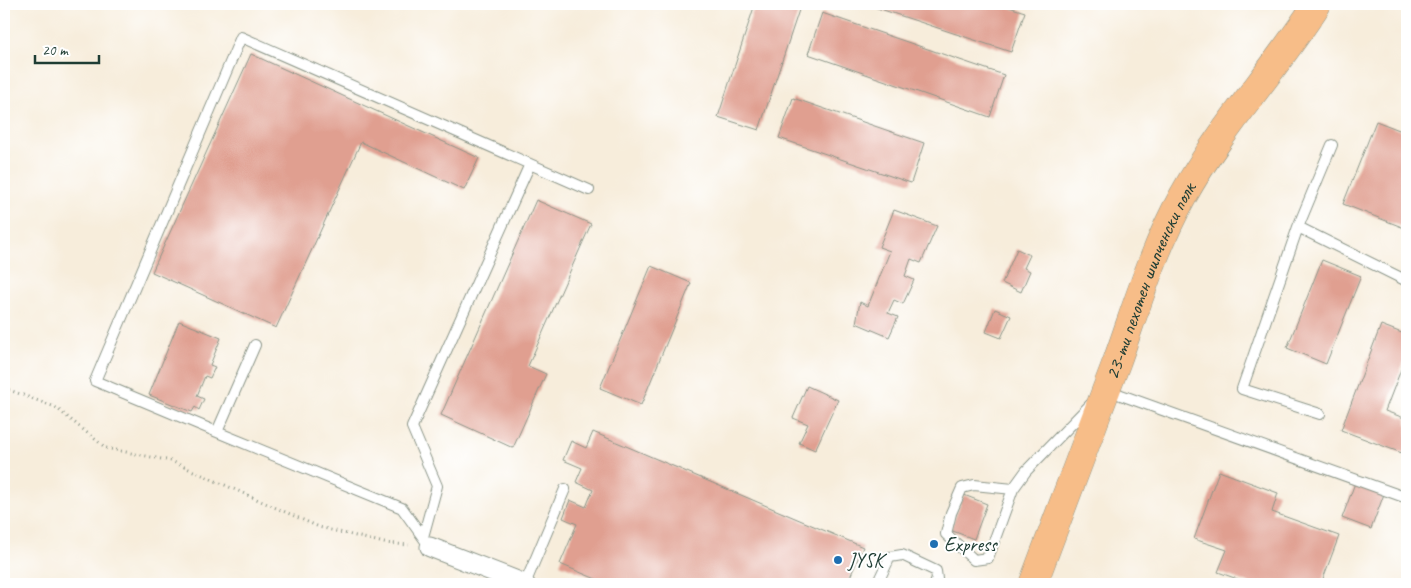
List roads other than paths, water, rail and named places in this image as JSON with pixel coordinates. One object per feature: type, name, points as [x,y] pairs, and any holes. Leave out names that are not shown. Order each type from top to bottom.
[{"type":"main road","name":"23-ти пехотен шипченски полк","points":[[1033,584],[1154,259],[1182,197],[1217,142],[1285,51],[1317,4]]},
{"type":"street","points":[[426,542],[516,583]]},
{"type":"lane","points":[[426,542],[402,508],[95,381],[241,38],[589,190]]},
{"type":"lane","points":[[1320,414],[1242,389],[1298,227],[1332,145]]},
{"type":"lane","points":[[426,542],[437,486],[412,427],[530,164]]},
{"type":"lane","points":[[1298,227],[1407,281]]},
{"type":"lane","points":[[217,432],[254,345]]},
{"type":"lane","points":[[1014,489],[974,485],[962,488],[951,513],[946,534],[974,560],[988,558],[1014,489],[1026,470],[1106,389],[1407,498]]},
{"type":"lane","points":[[516,583],[565,489]]},
{"type":"lane","points":[[877,584],[890,557],[902,555],[936,571],[938,579],[935,584]]},
{"type":"place","name":"Express","points":[[934,544]]},
{"type":"place","name":"JYSK","points":[[838,560]]}]
